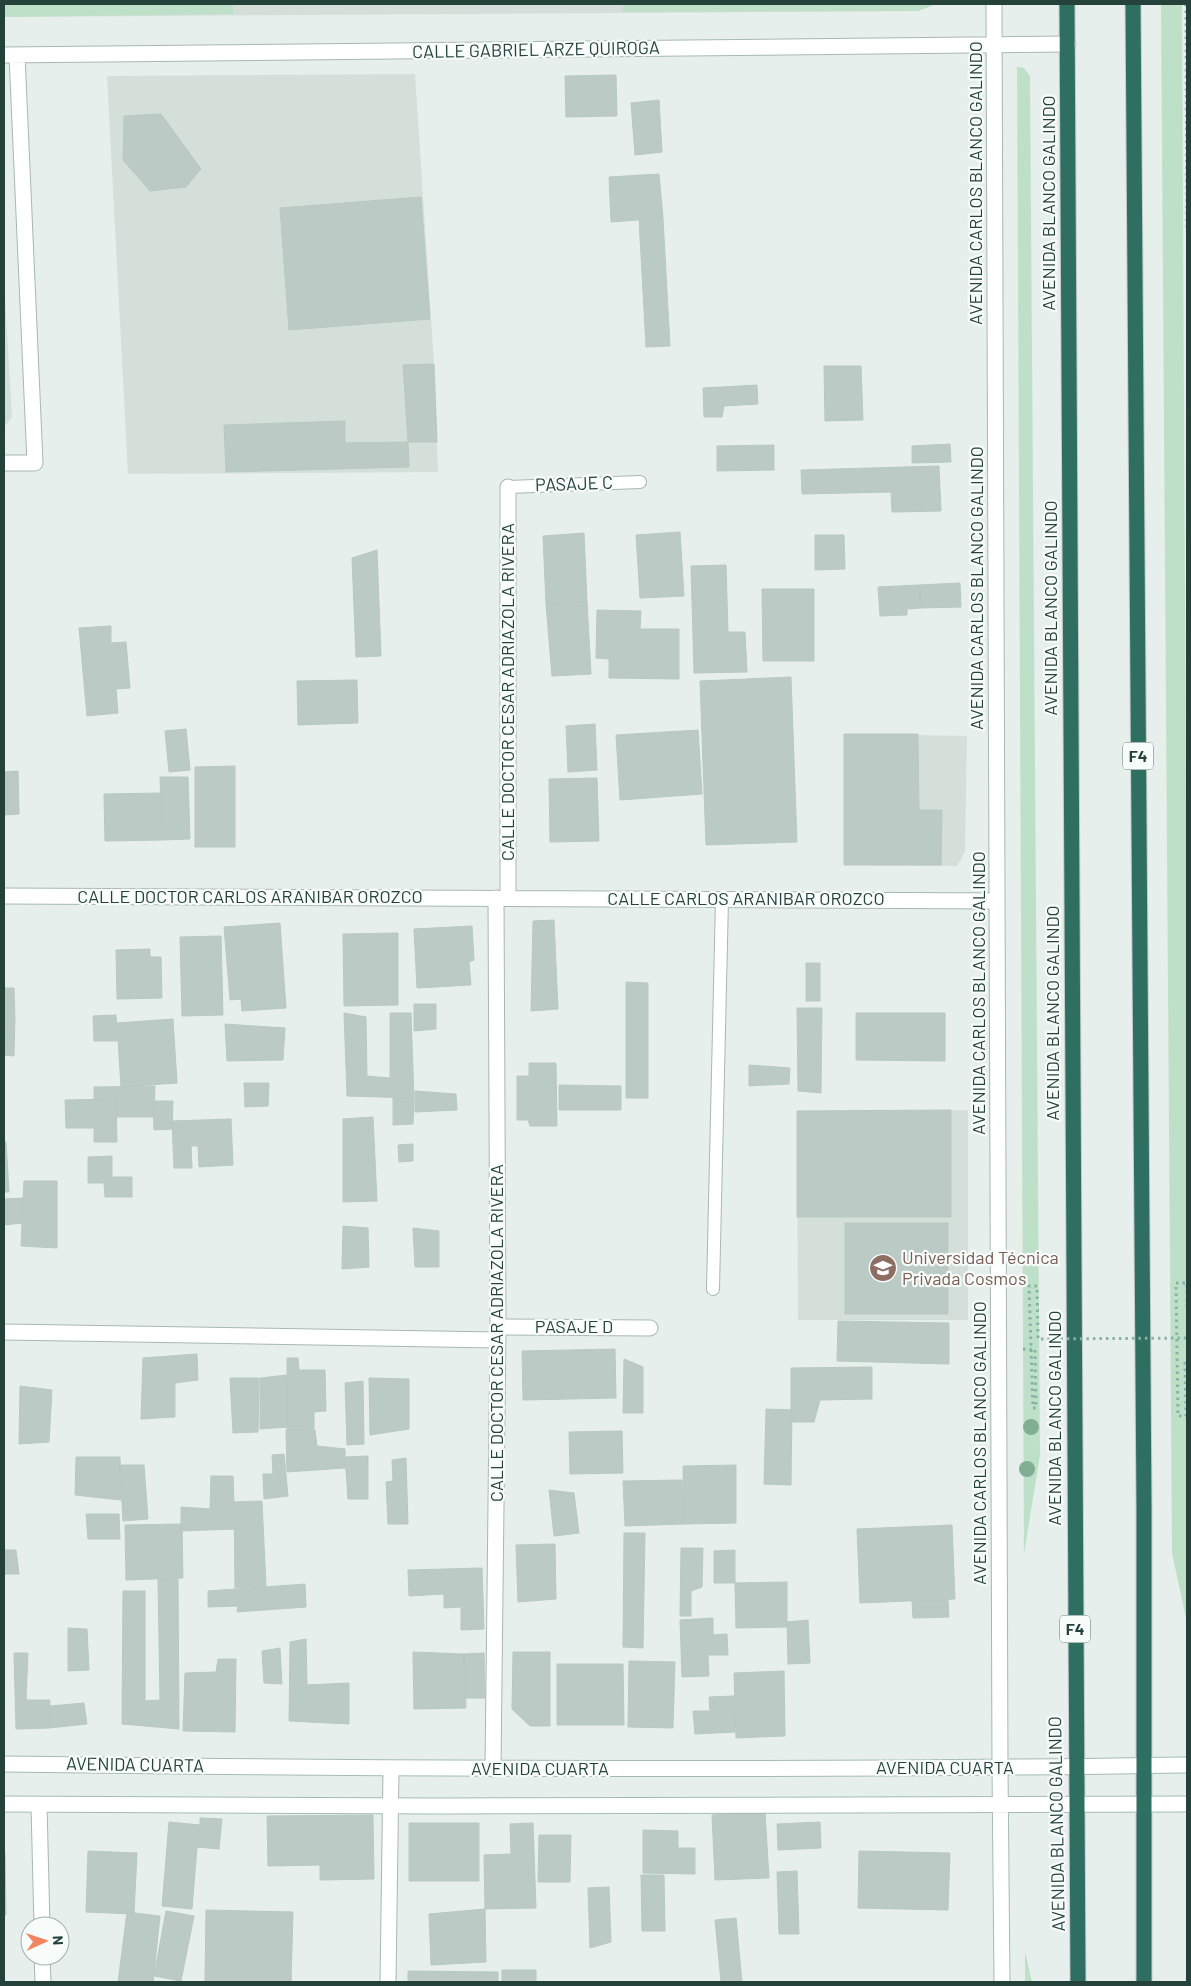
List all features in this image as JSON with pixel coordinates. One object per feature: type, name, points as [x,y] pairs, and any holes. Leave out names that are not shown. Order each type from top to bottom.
[{"type":"highway","name":"F4","points":[[1067,4],[1068,44]]},
{"type":"highway","name":"F4","points":[[1133,4],[1144,1507],[1144,1982]]},
{"type":"highway","name":"AVENIDA BLANCO GALINDO","points":[[1068,44],[1078,1982]]},
{"type":"street","name":"AVENIDA CARLOS BLANCO GALINDO","points":[[994,4],[1002,1982]]},
{"type":"street","name":"CALLE GABRIEL ARZE QUIROGA","points":[[11,55],[1068,44]]},
{"type":"street","points":[[4,463],[35,463],[11,55]]},
{"type":"street","name":"CALLE DOCTOR CESAR ADRIAZOLA RIVERA","points":[[493,1769],[508,487]]},
{"type":"street","name":"CALLE DOCTOR CARLOS ARANIBAR OROZCO","points":[[4,896],[502,898]]},
{"type":"street","name":"CALLE CARLOS ARANIBAR OROZCO","points":[[502,898],[997,901]]},
{"type":"street","name":"PASAJE D","points":[[4,1332],[498,1333],[650,1328]]},
{"type":"street","name":"AVENIDA CUARTA","points":[[4,1764],[391,1769],[1000,1768],[1187,1765]]},
{"type":"street","points":[[388,1982],[391,1769]]},
{"type":"street","name":"AVENIDA CUARTA","points":[[4,1804],[390,1806],[1187,1804]]},
{"type":"street","points":[[40,1805],[42,1916]]},
{"type":"street","points":[[42,1966],[43,1982]]},
{"type":"lane","name":"PASAJE C","points":[[508,487],[640,482]]},
{"type":"lane","points":[[713,1289],[722,899]]},
{"type":"path","points":[[1186,4],[1187,232]]},
{"type":"path","points":[[1187,1307],[1187,1283],[1176,1283],[1178,1416],[1186,1416],[1185,1360],[1187,1360]]},
{"type":"path","points":[[1035,1350],[1036,1408],[1033,1408],[1029,1286],[1037,1286],[1038,1339],[1187,1338]]},
{"type":"shaded area","points":[[4,4],[936,4],[918,11],[4,17]]},
{"type":"shaded area","points":[[415,74],[434,364],[438,472],[128,474],[107,76]]},
{"type":"shaded area","points":[[4,281],[12,417],[4,427]]},
{"type":"shaded area","points":[[844,734],[967,736],[965,852],[957,866],[844,865]]},
{"type":"shaded area","points":[[968,1110],[968,1320],[798,1320],[797,1111]]},
{"type":"green space","points":[[4,4],[233,4],[233,14],[4,17]]},
{"type":"green space","points":[[623,4],[936,4],[918,11],[623,12]]},
{"type":"green space","points":[[1161,4],[1182,4],[1187,999],[1187,1623],[1172,1553]]},
{"type":"green space","points":[[1017,67],[1024,68],[1030,76],[1040,1455],[1024,1554]]},
{"type":"green space","points":[[1025,1951],[1032,1982],[1025,1982]]},
{"type":"building","points":[[616,75],[617,116],[566,117],[565,76]]},
{"type":"building","points":[[659,100],[662,152],[635,155],[631,103]]},
{"type":"building","points":[[161,114],[201,169],[186,187],[150,191],[123,160],[124,116]]},
{"type":"building","points":[[659,174],[663,218],[611,222],[609,177]]},
{"type":"building","points":[[421,197],[430,319],[289,330],[280,208]]},
{"type":"building","points":[[663,218],[670,346],[646,347],[639,219]]},
{"type":"building","points":[[434,364],[437,442],[408,442],[403,365]]},
{"type":"building","points":[[824,366],[861,366],[863,420],[825,421]]},
{"type":"building","points":[[757,385],[758,404],[724,406],[722,417],[704,417],[703,388]]},
{"type":"building","points":[[345,421],[345,443],[408,442],[409,467],[226,472],[224,425]]},
{"type":"building","points":[[950,444],[951,462],[912,463],[912,446]]},
{"type":"building","points":[[774,445],[774,470],[717,471],[717,446]]},
{"type":"building","points":[[939,466],[941,511],[892,512],[891,492],[802,494],[801,470]]},
{"type":"building","points":[[680,532],[684,596],[640,598],[636,535]]},
{"type":"building","points":[[584,533],[587,602],[546,604],[543,536]]},
{"type":"building","points":[[815,535],[844,535],[845,569],[815,570]]},
{"type":"building","points":[[377,550],[381,656],[356,657],[352,558]]},
{"type":"building","points":[[726,565],[728,632],[745,632],[747,672],[694,673],[691,566]]},
{"type":"building","points":[[960,583],[961,607],[921,608],[919,585]]},
{"type":"building","points":[[919,585],[921,608],[907,609],[907,615],[880,616],[878,587]]},
{"type":"building","points":[[762,589],[814,589],[814,661],[763,661]]},
{"type":"building","points":[[587,602],[591,674],[552,676],[546,604]]},
{"type":"building","points":[[597,610],[641,611],[640,629],[679,629],[679,679],[609,678],[609,659],[596,658]]},
{"type":"building","points":[[111,626],[111,643],[126,642],[130,688],[116,689],[118,713],[87,716],[79,628]]},
{"type":"building","points":[[791,677],[797,842],[706,845],[700,681]]},
{"type":"building","points":[[357,680],[358,723],[298,725],[297,681]]},
{"type":"building","points":[[595,724],[597,770],[568,772],[566,726]]},
{"type":"building","points":[[186,729],[190,770],[169,772],[165,731]]},
{"type":"building","points":[[698,730],[702,794],[620,800],[616,735]]},
{"type":"building","points":[[844,734],[918,734],[919,810],[942,810],[941,865],[844,865]]},
{"type":"building","points":[[235,766],[235,847],[195,847],[195,767]]},
{"type":"building","points":[[18,771],[19,814],[4,815],[4,772]]},
{"type":"building","points":[[160,777],[188,777],[190,839],[162,840]]},
{"type":"building","points":[[597,778],[599,841],[550,842],[549,779]]},
{"type":"building","points":[[161,793],[162,840],[105,841],[104,794]]},
{"type":"building","points":[[554,920],[558,1009],[531,1011],[533,921]]},
{"type":"building","points":[[280,923],[286,1008],[242,1011],[241,999],[230,1000],[224,927]]},
{"type":"building","points":[[472,926],[474,960],[469,962],[471,985],[417,988],[414,929]]},
{"type":"building","points":[[398,933],[398,1005],[344,1006],[343,934]]},
{"type":"building","points":[[221,936],[223,1015],[182,1016],[180,937]]},
{"type":"building","points":[[150,949],[150,957],[161,957],[162,998],[117,999],[116,950]]},
{"type":"building","points":[[806,963],[820,963],[820,1001],[806,1001]]},
{"type":"building","points":[[626,982],[648,983],[648,1098],[626,1098]]},
{"type":"building","points":[[4,988],[14,988],[15,1018],[4,1018]]},
{"type":"building","points":[[414,1004],[436,1004],[436,1029],[414,1031]]},
{"type":"building","points":[[797,1008],[822,1008],[821,1093],[798,1091]]},
{"type":"building","points":[[344,1013],[366,1017],[367,1076],[390,1078],[390,1013],[411,1013],[414,1098],[347,1096]]},
{"type":"building","points":[[856,1013],[945,1013],[945,1061],[856,1060]]},
{"type":"building","points":[[116,1015],[118,1041],[94,1041],[93,1016]]},
{"type":"building","points":[[4,1018],[15,1018],[14,1056],[4,1055]]},
{"type":"building","points":[[173,1019],[177,1083],[121,1087],[117,1023]]},
{"type":"building","points":[[225,1024],[285,1028],[283,1060],[227,1061]]},
{"type":"building","points":[[529,1063],[556,1063],[557,1126],[530,1126],[528,1120],[517,1120],[517,1076],[529,1076]]},
{"type":"building","points":[[749,1065],[790,1068],[789,1084],[749,1086]]},
{"type":"building","points":[[244,1083],[269,1083],[268,1106],[245,1107]]},
{"type":"building","points":[[559,1085],[621,1086],[621,1110],[559,1110]]},
{"type":"building","points":[[155,1086],[154,1117],[117,1117],[116,1099],[94,1100],[94,1087]]},
{"type":"building","points":[[415,1091],[456,1094],[457,1110],[415,1112]]},
{"type":"building","points":[[393,1098],[414,1098],[413,1124],[393,1125]]},
{"type":"building","points":[[116,1099],[117,1142],[94,1142],[94,1128],[66,1128],[65,1100]]},
{"type":"building","points":[[153,1101],[173,1101],[172,1129],[154,1130]]},
{"type":"building","points":[[951,1110],[951,1217],[797,1217],[797,1111]]},
{"type":"building","points":[[373,1117],[377,1201],[343,1202],[343,1119]]},
{"type":"building","points":[[231,1119],[233,1165],[199,1167],[198,1146],[191,1146],[192,1168],[174,1168],[172,1121]]},
{"type":"building","points":[[4,1142],[6,1142],[9,1192],[4,1192]]},
{"type":"building","points":[[413,1144],[413,1161],[399,1162],[398,1145]]},
{"type":"building","points":[[112,1156],[112,1177],[132,1177],[132,1197],[105,1197],[104,1183],[88,1183],[88,1157]]},
{"type":"building","points":[[24,1181],[57,1181],[57,1248],[21,1246]]},
{"type":"building","points":[[23,1198],[22,1223],[4,1225],[4,1199]]},
{"type":"building","name":"Universidad Técnica Privada Cosmos","points":[[845,1223],[948,1223],[948,1314],[845,1314]]},
{"type":"building","points":[[343,1226],[368,1228],[369,1267],[342,1269]]},
{"type":"building","points":[[413,1228],[439,1231],[439,1267],[415,1267]]},
{"type":"building","points":[[838,1321],[949,1323],[949,1364],[837,1361]]},
{"type":"building","points":[[615,1349],[616,1398],[523,1400],[522,1351]]},
{"type":"building","points":[[197,1354],[198,1380],[175,1383],[175,1417],[141,1419],[143,1358]]},
{"type":"building","points":[[287,1358],[298,1358],[299,1370],[325,1370],[326,1411],[314,1412],[314,1429],[287,1430]]},
{"type":"building","points":[[624,1359],[643,1367],[643,1413],[623,1413]]},
{"type":"building","points":[[872,1367],[872,1399],[820,1400],[814,1422],[791,1422],[791,1368]]},
{"type":"building","points":[[287,1375],[287,1427],[260,1429],[260,1378]]},
{"type":"building","points":[[230,1378],[259,1378],[258,1432],[233,1433]]},
{"type":"building","points":[[369,1378],[409,1379],[409,1429],[370,1435]]},
{"type":"building","points":[[363,1381],[364,1444],[347,1445],[345,1383]]},
{"type":"building","points":[[20,1386],[52,1390],[49,1442],[19,1444]]},
{"type":"building","points":[[766,1409],[792,1410],[791,1485],[764,1484]]},
{"type":"building","points":[[286,1430],[315,1430],[317,1446],[345,1449],[345,1468],[287,1472]]},
{"type":"building","points":[[622,1431],[623,1473],[570,1474],[569,1432]]},
{"type":"building","points":[[284,1454],[288,1496],[264,1499],[263,1474],[273,1474],[272,1455]]},
{"type":"building","points":[[368,1456],[368,1499],[348,1499],[345,1457]]},
{"type":"building","points":[[76,1457],[120,1457],[121,1500],[75,1495]]},
{"type":"building","points":[[406,1458],[408,1524],[388,1524],[386,1482],[393,1481],[392,1460]]},
{"type":"building","points":[[120,1465],[144,1465],[148,1519],[123,1521]]},
{"type":"building","points":[[736,1465],[736,1523],[684,1524],[683,1466]]},
{"type":"building","points":[[211,1476],[233,1476],[235,1529],[181,1531],[181,1507],[210,1509]]},
{"type":"building","points":[[682,1480],[684,1524],[625,1526],[623,1481]]},
{"type":"building","points":[[549,1490],[574,1493],[579,1533],[554,1536]]},
{"type":"building","points":[[262,1501],[266,1586],[235,1588],[234,1502]]},
{"type":"building","points":[[86,1514],[119,1514],[120,1539],[88,1539]]},
{"type":"building","points":[[182,1524],[183,1578],[126,1580],[125,1525]]},
{"type":"building","points":[[952,1525],[955,1599],[860,1603],[857,1529]]},
{"type":"building","points":[[624,1533],[645,1533],[643,1648],[623,1647]]},
{"type":"building","points":[[555,1544],[556,1599],[518,1602],[516,1545]]},
{"type":"building","points":[[681,1548],[703,1548],[702,1587],[691,1591],[691,1616],[680,1616]]},
{"type":"building","points":[[4,1550],[16,1550],[19,1574],[4,1574]]},
{"type":"building","points":[[735,1550],[735,1583],[714,1583],[714,1551]]},
{"type":"building","points":[[482,1568],[484,1629],[461,1630],[461,1607],[444,1608],[444,1594],[409,1596],[408,1570]]},
{"type":"building","points":[[158,1579],[178,1579],[179,1729],[122,1724],[123,1591],[145,1591],[145,1701],[160,1700]]},
{"type":"building","points":[[787,1582],[787,1627],[736,1628],[735,1583]]},
{"type":"building","points":[[305,1584],[306,1607],[237,1612],[238,1606],[208,1607],[208,1591]]},
{"type":"building","points":[[912,1600],[948,1600],[949,1617],[913,1618]]},
{"type":"building","points":[[713,1618],[713,1635],[727,1634],[728,1655],[708,1655],[709,1676],[682,1677],[680,1620]]},
{"type":"building","points":[[808,1620],[810,1663],[788,1664],[787,1622]]},
{"type":"building","points":[[68,1628],[87,1629],[89,1670],[68,1671]]},
{"type":"building","points":[[306,1639],[307,1685],[349,1683],[349,1724],[289,1721],[290,1642]]},
{"type":"building","points":[[280,1648],[282,1684],[264,1683],[262,1651]]},
{"type":"building","points":[[413,1652],[464,1654],[466,1708],[414,1709]]},
{"type":"building","points":[[513,1652],[550,1652],[550,1726],[530,1726],[512,1709]]},
{"type":"building","points":[[14,1653],[28,1653],[26,1700],[50,1700],[49,1728],[16,1729]]},
{"type":"building","points":[[484,1653],[485,1698],[466,1698],[464,1654]]},
{"type":"building","points":[[218,1659],[236,1659],[235,1732],[183,1731],[185,1673],[216,1672]]},
{"type":"building","points":[[629,1661],[675,1662],[673,1728],[628,1727]]},
{"type":"building","points":[[557,1664],[623,1664],[624,1725],[557,1725]]},
{"type":"building","points":[[784,1671],[785,1736],[736,1738],[734,1673]]},
{"type":"building","points":[[734,1696],[735,1732],[695,1734],[693,1711],[710,1711],[709,1697]]},
{"type":"building","points":[[84,1703],[87,1724],[49,1728],[50,1706]]},
{"type":"building","points":[[765,1812],[769,1878],[715,1880],[712,1815]]},
{"type":"building","points":[[373,1815],[374,1879],[320,1880],[320,1865],[268,1866],[267,1816]]},
{"type":"building","points":[[200,1818],[222,1819],[219,1849],[197,1847],[192,1909],[162,1906],[169,1822],[200,1825]]},
{"type":"building","points":[[820,1822],[821,1848],[778,1850],[777,1824]]},
{"type":"building","points":[[409,1823],[479,1823],[479,1881],[409,1881]]},
{"type":"building","points":[[533,1823],[536,1908],[485,1909],[484,1855],[511,1854],[510,1824]]},
{"type":"building","points":[[643,1830],[678,1831],[678,1848],[695,1848],[695,1874],[643,1873]]},
{"type":"building","points":[[539,1835],[571,1835],[570,1882],[538,1882]]},
{"type":"building","points":[[88,1851],[137,1853],[134,1914],[86,1912]]},
{"type":"building","points":[[859,1851],[950,1853],[948,1910],[858,1908]]},
{"type":"building","points":[[5,1853],[6,1915],[4,1915]]},
{"type":"building","points":[[797,1871],[799,1934],[779,1934],[777,1872]]},
{"type":"building","points":[[641,1875],[664,1875],[665,1931],[642,1931]]},
{"type":"building","points":[[609,1887],[611,1942],[590,1948],[588,1888]]},
{"type":"building","points":[[485,1909],[486,1962],[431,1965],[429,1914]]},
{"type":"building","points":[[206,1910],[293,1912],[291,1982],[205,1982]]},
{"type":"building","points":[[166,1911],[194,1916],[181,1981],[154,1976]]},
{"type":"building","points":[[127,1912],[160,1916],[153,1982],[118,1982]]},
{"type":"building","points":[[736,1918],[742,1982],[721,1982],[715,1920]]},
{"type":"building","points":[[502,1970],[536,1970],[536,1982],[502,1982]]},
{"type":"building","points":[[408,1971],[498,1972],[498,1982],[408,1982]]},
{"type":"place","name":"Universidad Técnica Privada Cosmos","points":[[883,1268]]}]
